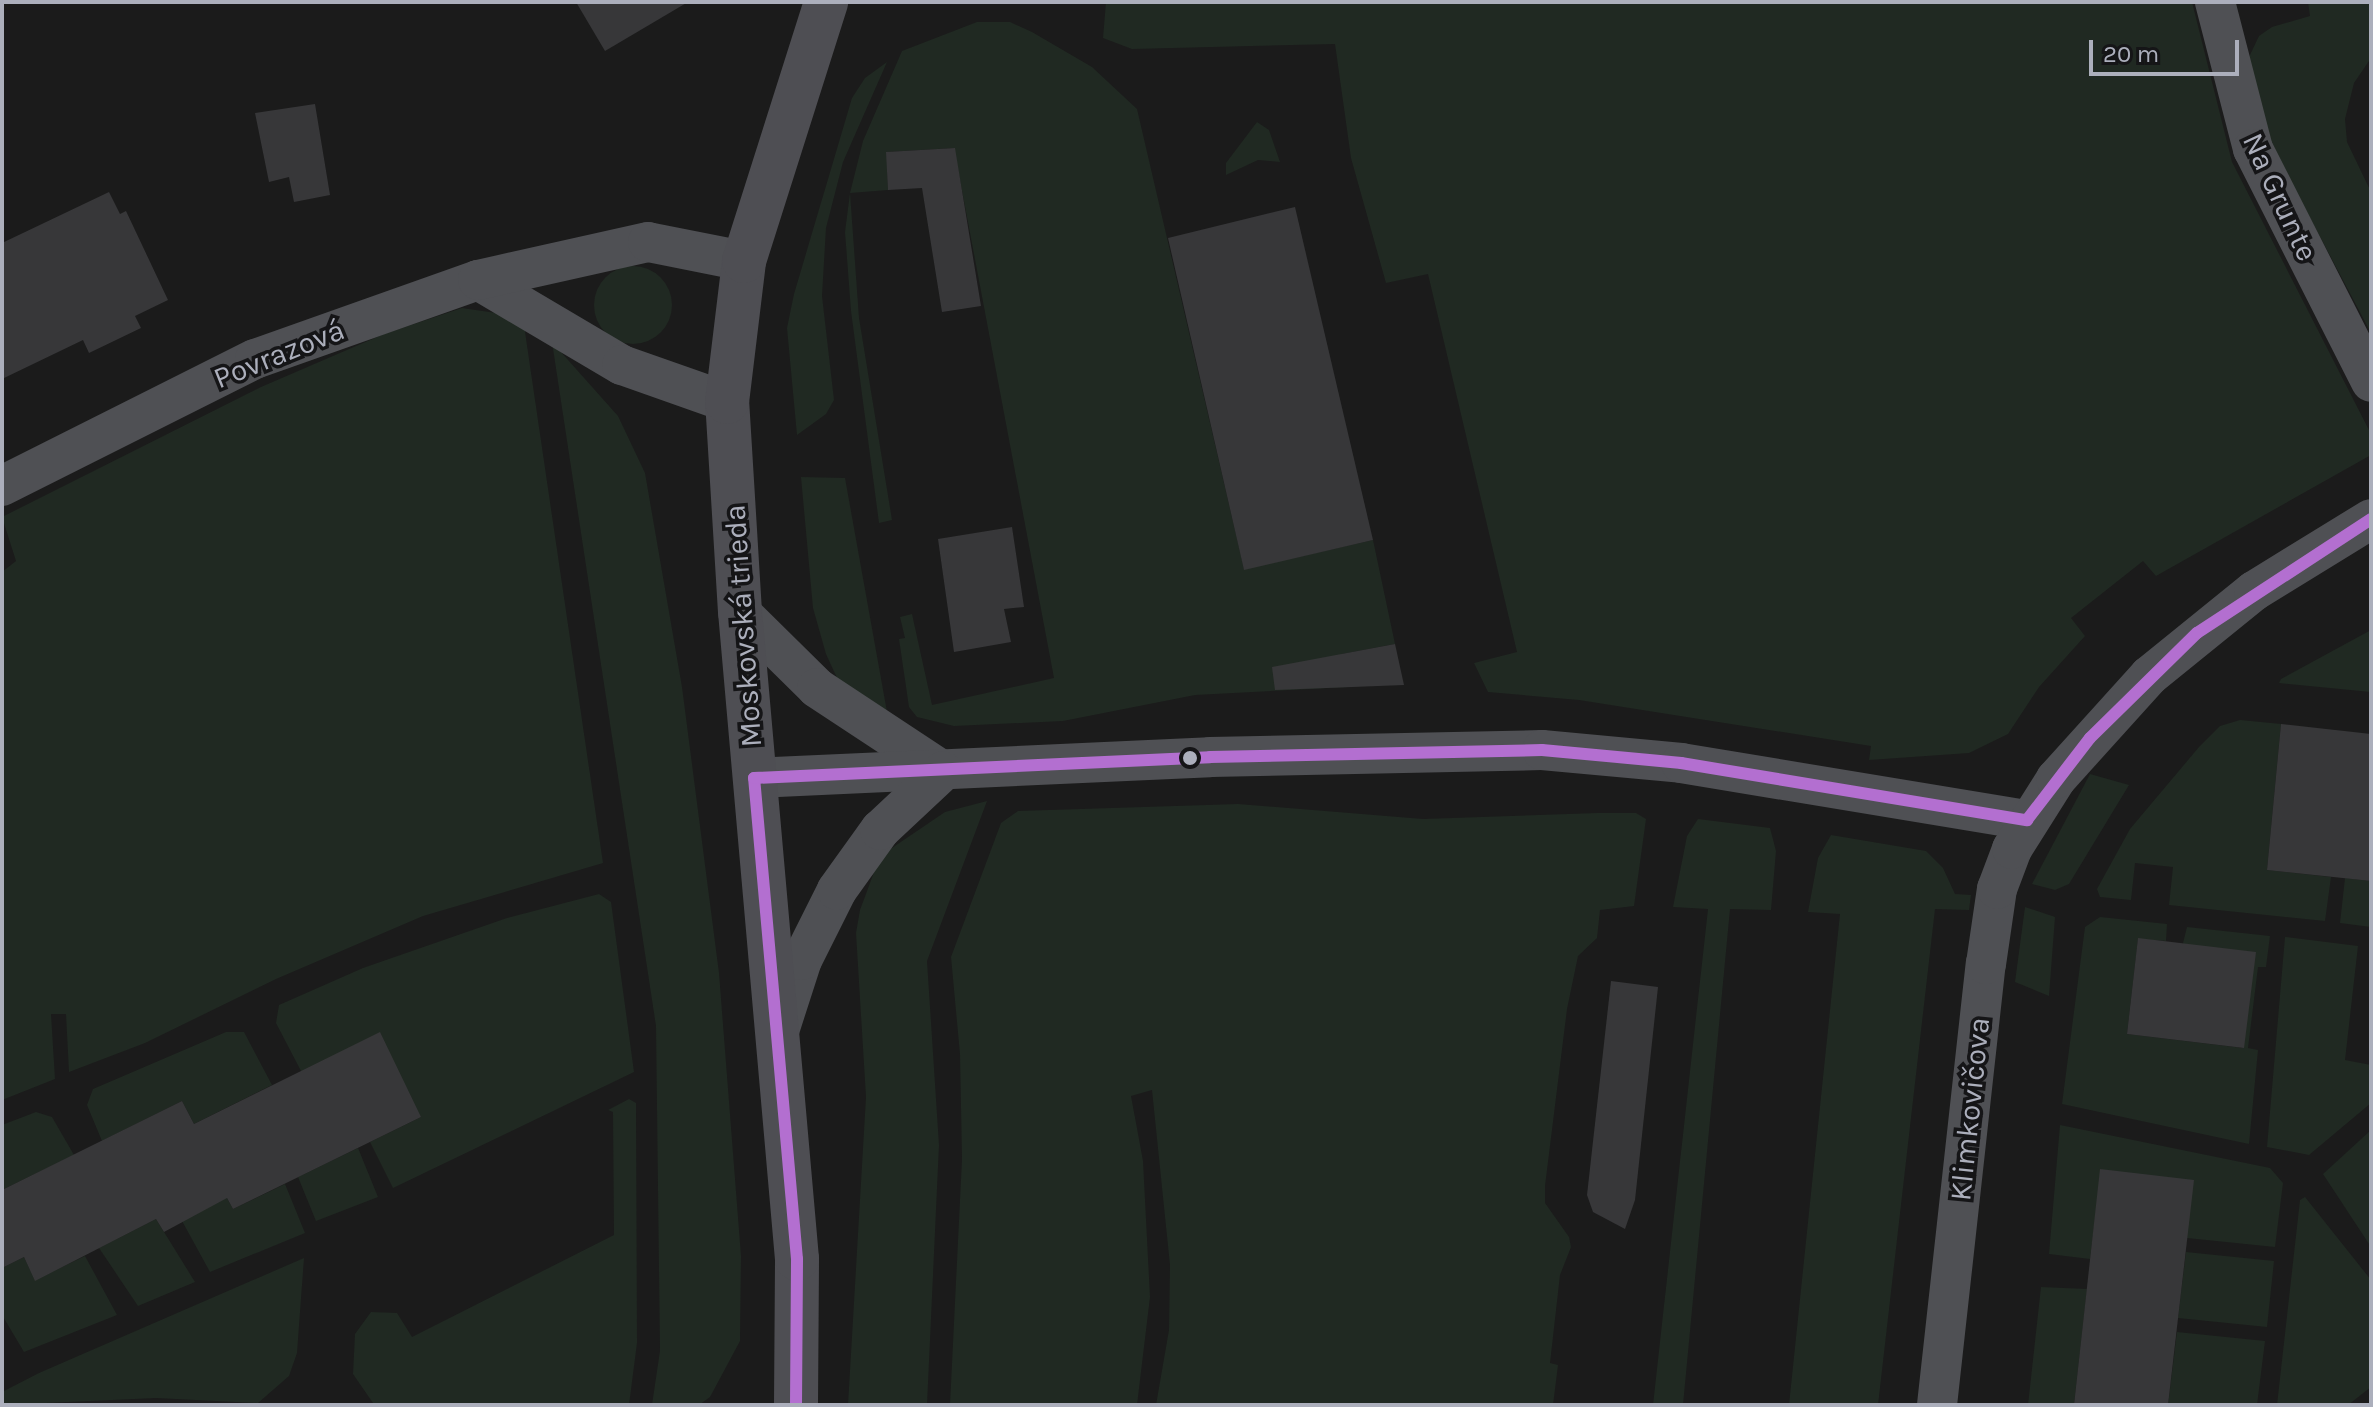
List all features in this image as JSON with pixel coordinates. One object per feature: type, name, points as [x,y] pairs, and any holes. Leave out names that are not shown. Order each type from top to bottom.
[{"type":"street","name":"Moskovská trieda","points":[[796,1405],[797,1259],[740,612],[727,402],[744,261],[826,2]]},
{"type":"street","name":"Na Grunte","points":[[2215,2],[2253,149],[2371,382]]},
{"type":"street","name":"Povrazová","points":[[2,486],[255,359],[478,280],[648,242],[744,261]]},
{"type":"street","points":[[478,280],[622,365],[727,402]]},
{"type":"street","name":"Klimkovičova","points":[[1937,1405],[1993,909],[2027,820],[2090,738],[2197,633],[2371,519]]},
{"type":"street","points":[[740,612],[817,688],[943,771]]},
{"type":"street","points":[[754,778],[1225,757],[1542,750],[1681,763],[2027,820]]},
{"type":"street","points":[[779,1031],[802,960],[837,890],[880,830],[943,771]]},
{"type":"shaded area","points":[[1106,2],[2192,2],[2232,162],[2371,434],[2371,455],[2156,576],[2143,561],[2071,618],[2085,636],[2039,687],[2008,734],[1969,753],[1869,760],[1871,746],[1579,700],[1488,692],[1474,663],[1517,652],[1428,274],[1386,283],[1351,158],[1335,44],[1132,49],[1103,38]]},
{"type":"shaded area","points":[[2308,2],[2371,2],[2371,58],[2354,83],[2345,119],[2347,142],[2371,192],[2371,333],[2266,129],[2249,57],[2259,36],[2272,27],[2310,16]]},
{"type":"shaded area","points":[[977,22],[1010,22],[1092,67],[1137,109],[1244,569],[1373,540],[1395,644],[1342,654],[1349,687],[1195,695],[1063,721],[954,726],[917,717],[909,707],[899,639],[905,638],[900,617],[912,614],[932,705],[1054,678],[954,148],[887,152],[888,190],[850,193],[863,141],[902,51]]},
{"type":"shaded area","points":[[887,62],[843,162],[826,228],[822,296],[834,400],[826,414],[797,435],[787,328],[794,294],[852,98],[865,78]]},
{"type":"shaded area","points":[[1257,122],[1269,130],[1280,162],[1258,160],[1226,175],[1226,163]]},
{"type":"shaded area","points":[[850,193],[859,318],[892,520],[879,523],[851,311],[845,232]]},
{"type":"shaded area","points":[[625,266],[641,266],[655,272],[666,283],[672,305],[666,327],[655,338],[641,344],[625,344],[611,338],[600,327],[594,313],[594,297],[600,283],[611,272]]},
{"type":"shaded area","points":[[462,308],[496,313],[524,325],[603,863],[423,916],[276,979],[145,1043],[69,1072],[66,1014],[51,1014],[55,1079],[2,1100],[2,572],[16,561],[2,517],[261,387],[384,334]]},
{"type":"shaded area","points":[[552,342],[618,416],[645,473],[682,687],[719,973],[741,1256],[740,1341],[710,1397],[699,1405],[652,1405],[660,1351],[656,1026]]},
{"type":"shaded area","points":[[801,477],[845,478],[889,723],[837,678],[826,654],[813,608]]},
{"type":"shaded area","points":[[2371,630],[2371,692],[2279,683],[2281,679]]},
{"type":"shaded area","points":[[2240,720],[2281,724],[2267,870],[2331,877],[2325,921],[2169,905],[2173,867],[2135,863],[2131,900],[2100,897],[2097,889],[2130,829],[2220,726]]},
{"type":"shaded area","points":[[2090,774],[2129,785],[2069,884],[2055,890],[2032,884]]},
{"type":"shaded area","points":[[987,801],[927,961],[939,1145],[927,1405],[848,1405],[866,1097],[856,933],[860,910],[877,864],[889,850],[945,812]]},
{"type":"shaded area","points":[[1238,804],[1423,819],[1636,813],[1646,819],[1634,906],[1600,910],[1597,938],[1578,956],[1567,1009],[1545,1186],[1545,1203],[1569,1237],[1571,1247],[1560,1275],[1550,1363],[1558,1365],[1553,1405],[1156,1405],[1169,1330],[1170,1265],[1152,1090],[1131,1096],[1143,1161],[1150,1297],[1137,1405],[950,1405],[962,1159],[960,1054],[951,957],[1001,823],[1018,811]]},
{"type":"shaded area","points":[[1698,819],[1770,828],[1776,851],[1771,910],[1730,909],[1683,1405],[1653,1405],[1708,909],[1673,907],[1687,836]]},
{"type":"shaded area","points":[[1831,835],[1926,851],[1943,868],[1955,894],[1971,895],[1969,910],[1935,909],[1878,1405],[1789,1405],[1840,914],[1808,912],[1818,858]]},
{"type":"shaded area","points":[[2345,878],[2371,881],[2371,927],[2340,923]]},
{"type":"shaded area","points":[[599,894],[611,902],[634,1072],[393,1188],[370,1142],[421,1117],[301,1071],[276,1023],[279,1005],[363,968],[507,918]]},
{"type":"shaded area","points":[[2025,907],[2055,917],[2049,996],[2015,982]]},
{"type":"shaded area","points":[[2100,917],[2167,924],[2166,941],[2138,939],[2127,1034],[2243,1048],[2183,943],[2187,927],[2270,936],[2266,967],[2258,967],[2248,1048],[2258,1050],[2249,1144],[2062,1104],[2085,927]]},
{"type":"shaded area","points":[[2285,937],[2358,946],[2345,1060],[2371,1065],[2371,1103],[2309,1155],[2267,1147]]},
{"type":"shaded area","points":[[226,1032],[244,1032],[272,1085],[194,1124],[182,1101],[102,1141],[87,1105],[93,1089]]},
{"type":"shaded area","points":[[629,1099],[636,1103],[637,1343],[629,1405],[373,1403],[353,1374],[355,1334],[371,1312],[397,1313],[412,1337],[614,1235],[613,1112],[608,1110]]},
{"type":"shaded area","points":[[36,1112],[52,1117],[74,1155],[2,1190],[2,1125]]},
{"type":"shaded area","points":[[2060,1125],[2270,1168],[2283,1183],[2275,1247],[2187,1238],[2101,1169],[2090,1259],[2049,1254]]},
{"type":"shaded area","points":[[2371,1130],[2371,1247],[2323,1174]]},
{"type":"shaded area","points":[[358,1148],[378,1197],[316,1221],[298,1177]]},
{"type":"shaded area","points":[[285,1184],[305,1233],[210,1272],[176,1210],[221,1187],[233,1209]]},
{"type":"shaded area","points":[[2305,1197],[2371,1280],[2371,1387],[2348,1405],[2277,1405],[2300,1200]]},
{"type":"shaded area","points":[[156,1219],[195,1282],[138,1306],[99,1248]]},
{"type":"shaded area","points":[[2186,1252],[2274,1261],[2267,1327],[2178,1318]]},
{"type":"shaded area","points":[[85,1256],[117,1315],[24,1352],[2,1315],[2,1268],[24,1257],[35,1280]]},
{"type":"shaded area","points":[[304,1258],[297,1353],[289,1376],[258,1403],[156,1398],[2,1405],[2,1392],[39,1373]]},
{"type":"shaded area","points":[[2041,1287],[2087,1289],[2074,1405],[2028,1405]]},
{"type":"shaded area","points":[[2177,1332],[2265,1341],[2257,1405],[2168,1405]]},
{"type":"building","points":[[576,2],[688,2],[605,51]]},
{"type":"building","points":[[315,104],[330,195],[294,202],[289,177],[269,182],[255,113]]},
{"type":"building","points":[[955,148],[981,306],[942,312],[922,188],[888,190],[886,152]]},
{"type":"building","points":[[109,192],[120,214],[126,211],[168,300],[135,316],[141,328],[89,353],[83,340],[2,379],[2,243]]},
{"type":"building","points":[[1295,207],[1373,540],[1244,570],[1168,238]]},
{"type":"building","points":[[1012,527],[1024,607],[1004,609],[1011,642],[954,652],[938,539]]},
{"type":"building","points":[[1395,644],[1404,685],[1275,690],[1272,667]]},
{"type":"building","points":[[2281,724],[2371,734],[2371,881],[2267,870]]},
{"type":"building","points":[[2138,938],[2256,952],[2244,1048],[2127,1034]]},
{"type":"building","points":[[1611,981],[1658,987],[1635,1200],[1625,1229],[1593,1212],[1587,1195]]},
{"type":"building","points":[[380,1032],[421,1117],[233,1209],[227,1198],[164,1232],[156,1219],[35,1281],[24,1257],[2,1268],[2,1190],[182,1101],[194,1124]]},
{"type":"building","points":[[2100,1169],[2194,1180],[2168,1405],[2074,1405]]},
{"type":"transit line","points":[[796,1405],[797,1259],[754,778],[1210,757],[1542,750],[1681,763],[2027,820],[2090,738],[2197,633],[2371,519]]}]
